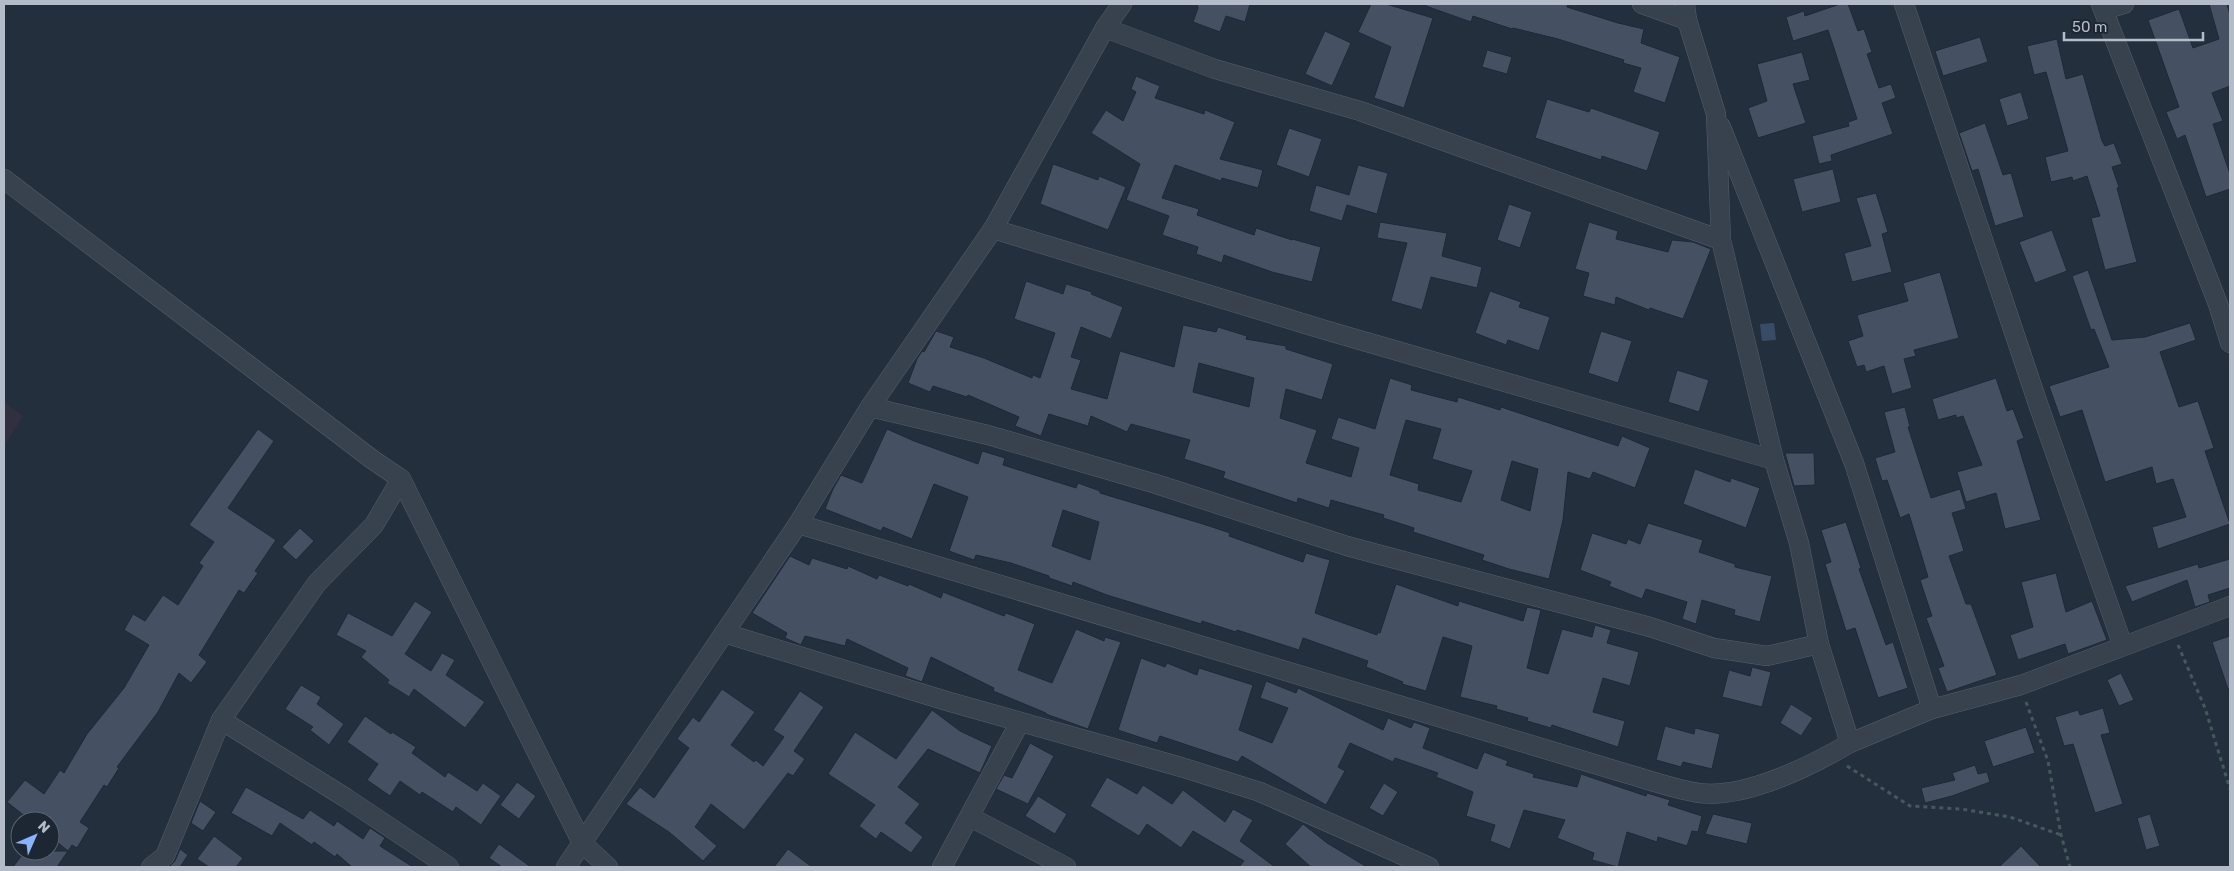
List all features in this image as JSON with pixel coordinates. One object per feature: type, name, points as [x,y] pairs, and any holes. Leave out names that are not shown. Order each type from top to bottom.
[{"type":"street","points":[[566,867],[798,524],[870,407],[993,229],[1105,28],[1122,4]]},
{"type":"street","points":[[1642,4],[1686,12],[1716,114],[1854,463],[1932,709]]},
{"type":"street","points":[[1904,4],[2038,404],[2123,646]]},
{"type":"street","points":[[2124,4],[2102,7],[2218,304],[2230,343]]},
{"type":"street","points":[[1105,28],[1215,69],[1360,111],[1721,240]]},
{"type":"street","points":[[1716,114],[1721,240],[1774,460],[1799,543],[1819,644],[1850,743]]},
{"type":"street","points":[[4,178],[401,479],[582,843],[608,867]]},
{"type":"street","points":[[993,229],[1335,333],[1774,460]]},
{"type":"street","points":[[870,407],[988,435],[1156,484],[1347,546],[1650,627],[1714,648],[1767,656],[1819,644]]},
{"type":"street","points":[[151,867],[165,856],[221,720],[317,583],[374,525],[401,479]]},
{"type":"street","points":[[798,524],[1621,772],[1700,793],[1736,791],[1780,778],[1850,743],[1932,709],[2021,685],[2230,606]]},
{"type":"street","points":[[724,633],[1020,722],[1181,767],[1260,792],[1418,865]]},
{"type":"street","points":[[221,720],[346,798],[449,867]]},
{"type":"street","points":[[942,867],[1020,722]]},
{"type":"street","points":[[970,817],[1066,867]]},
{"type":"path","points":[[2171,628],[2205,708],[2230,789]]},
{"type":"path","points":[[2021,685],[2048,760],[2061,835],[2070,867]]},
{"type":"path","points":[[1829,755],[1910,806],[1961,809],[2010,817],[2061,835]]},
{"type":"shaded area","points":[[4,402],[23,416],[4,446]]},
{"type":"water","points":[[1774,323],[1776,340],[1762,341],[1760,324]]},
{"type":"building","points":[[1197,4],[1250,4],[1245,22],[1226,16],[1220,32],[1193,22],[1198,8]]},
{"type":"building","points":[[1371,4],[1386,4],[1433,18],[1404,108],[1374,98],[1391,47],[1358,32]]},
{"type":"building","points":[[1427,4],[1568,4],[1567,7],[1644,29],[1641,43],[1680,57],[1665,103],[1633,92],[1641,68],[1623,63],[1624,60],[1558,39],[1512,29],[1473,16],[1471,22],[1426,6]]},
{"type":"building","points":[[1840,4],[1848,4],[1858,31],[1864,29],[1872,52],[1867,54],[1879,88],[1891,84],[1896,98],[1882,103],[1893,134],[1831,155],[1832,161],[1819,164],[1812,136],[1849,126],[1848,122],[1857,119],[1828,30],[1793,41],[1786,17],[1804,11],[1805,16]]},
{"type":"building","points":[[2209,4],[2227,4],[2230,15],[2230,86],[2212,93],[2223,121],[2213,124],[2230,174],[2230,189],[2206,197],[2185,135],[2177,139],[2166,112],[2179,107],[2148,20],[2179,9],[2193,48],[2219,39]]},
{"type":"building","points":[[1325,31],[1351,43],[1332,86],[1305,74]]},
{"type":"building","points":[[1980,37],[1988,62],[1943,76],[1935,51]]},
{"type":"building","points":[[2057,39],[2066,79],[2083,74],[2102,141],[2105,146],[2114,143],[2122,164],[2112,167],[2119,187],[2117,188],[2137,262],[2105,270],[2091,218],[2100,216],[2087,176],[2073,181],[2072,177],[2051,182],[2045,157],[2068,151],[2046,72],[2034,75],[2027,46]]},
{"type":"building","points":[[1487,50],[1512,57],[1507,74],[1482,67]]},
{"type":"building","points":[[1802,52],[1810,80],[1793,84],[1806,123],[1758,138],[1748,108],[1767,101],[1757,64]]},
{"type":"building","points":[[1136,76],[1160,86],[1155,98],[1204,114],[1205,110],[1235,122],[1220,159],[1263,170],[1258,188],[1222,178],[1221,181],[1175,165],[1162,198],[1199,209],[1197,215],[1254,235],[1256,228],[1321,247],[1312,282],[1272,272],[1224,255],[1222,263],[1196,254],[1198,247],[1162,235],[1169,216],[1126,200],[1140,164],[1091,133],[1106,110],[1123,121],[1136,92],[1131,89]]},
{"type":"building","points":[[2021,92],[2029,119],[2007,126],[1999,99]]},
{"type":"building","points":[[1547,99],[1589,112],[1591,108],[1660,132],[1647,171],[1602,156],[1601,160],[1535,138]]},
{"type":"building","points":[[1985,123],[2003,175],[2011,173],[2024,217],[1995,226],[1978,169],[1972,171],[1959,133]]},
{"type":"building","points":[[1289,128],[1322,139],[1309,177],[1276,165]]},
{"type":"building","points":[[1053,164],[1098,180],[1099,176],[1126,187],[1108,230],[1040,204]]},
{"type":"building","points":[[1358,165],[1388,173],[1377,214],[1347,205],[1342,221],[1309,211],[1316,185],[1349,195]]},
{"type":"building","points":[[1833,169],[1841,202],[1802,212],[1793,179]]},
{"type":"building","points":[[1876,193],[1888,232],[1882,234],[1892,272],[1852,282],[1844,253],[1871,246],[1856,198]]},
{"type":"building","points":[[1509,204],[1532,212],[1520,248],[1497,240]]},
{"type":"building","points":[[1380,222],[1447,233],[1442,256],[1482,267],[1477,288],[1431,277],[1422,310],[1391,301],[1407,243],[1377,238]]},
{"type":"building","points":[[1589,222],[1618,231],[1616,239],[1668,252],[1672,240],[1693,242],[1711,249],[1683,319],[1650,308],[1649,310],[1616,297],[1615,305],[1583,296],[1589,273],[1575,269]]},
{"type":"building","points":[[2052,230],[2067,271],[2035,283],[2019,242]]},
{"type":"building","points":[[2088,270],[2112,340],[2145,337],[2190,323],[2196,340],[2160,352],[2179,407],[2198,401],[2214,448],[2205,451],[2230,524],[2158,549],[2152,527],[2186,517],[2173,479],[2156,484],[2152,467],[2105,482],[2082,410],[2060,417],[2049,386],[2109,367],[2094,329],[2091,330],[2072,276]]},
{"type":"building","points":[[1940,272],[1959,338],[1914,350],[1916,356],[1904,359],[1912,388],[1892,394],[1884,366],[1866,372],[1864,365],[1857,367],[1848,341],[1863,336],[1857,315],[1908,301],[1903,283]]},
{"type":"building","points":[[1026,281],[1063,294],[1066,284],[1092,292],[1091,294],[1123,307],[1111,339],[1081,327],[1071,357],[1081,360],[1071,389],[1107,399],[1120,351],[1174,367],[1183,325],[1216,332],[1218,327],[1247,336],[1246,339],[1286,346],[1286,349],[1333,364],[1322,400],[1286,389],[1280,418],[1317,430],[1306,463],[1351,477],[1359,448],[1331,439],[1338,417],[1375,429],[1390,378],[1412,385],[1411,390],[1457,402],[1458,397],[1500,410],[1501,407],[1618,446],[1622,436],[1650,448],[1635,488],[1593,472],[1590,479],[1568,472],[1563,520],[1549,579],[1482,560],[1484,555],[1413,532],[1414,528],[1383,518],[1384,515],[1331,500],[1329,508],[1298,498],[1297,503],[1223,478],[1225,472],[1184,459],[1190,440],[1131,424],[1127,432],[1091,416],[1088,426],[1049,414],[1041,436],[1015,426],[1019,417],[968,395],[967,397],[933,386],[930,392],[908,383],[917,359],[922,351],[924,352],[936,331],[954,337],[950,347],[984,358],[1032,378],[1033,375],[1040,378],[1055,333],[1014,319]],"holes":[[[1199,363],[1254,378],[1249,407],[1193,392]],[[1406,420],[1441,429],[1432,459],[1472,471],[1461,502],[1418,490],[1419,484],[1390,475]],[[1512,461],[1538,469],[1530,511],[1501,500]]]},
{"type":"building","points":[[1490,291],[1521,302],[1519,307],[1550,317],[1539,351],[1508,340],[1506,345],[1475,333]]},
{"type":"building","points":[[1601,331],[1632,341],[1618,383],[1588,373]]},
{"type":"building","points":[[1677,370],[1709,380],[1699,412],[1668,402]]},
{"type":"building","points":[[1996,378],[2007,411],[2013,409],[2024,438],[2017,441],[2041,520],[2005,529],[1996,493],[1966,502],[1957,472],[1982,465],[1963,416],[1956,418],[1956,415],[1938,420],[1932,399]]},
{"type":"building","points":[[1905,407],[1910,427],[1908,427],[1931,498],[1960,489],[1966,509],[1952,513],[1964,551],[1949,556],[1966,604],[1971,604],[1997,675],[1947,692],[1938,668],[1944,666],[1926,618],[1932,616],[1920,580],[1928,577],[1909,514],[1900,518],[1887,480],[1882,481],[1875,458],[1895,452],[1884,412]]},
{"type":"building","points":[[258,429],[274,441],[228,508],[276,540],[255,571],[258,573],[244,593],[239,590],[199,655],[207,662],[191,683],[179,673],[158,712],[117,767],[119,768],[107,787],[104,785],[80,822],[89,828],[77,848],[72,845],[68,851],[60,844],[60,811],[18,811],[7,802],[25,780],[44,794],[60,770],[64,773],[87,734],[124,688],[149,645],[124,630],[133,614],[145,621],[163,595],[178,605],[203,566],[199,563],[214,542],[189,525]]},
{"type":"building","points":[[887,429],[914,441],[978,464],[982,451],[1005,458],[1003,465],[1076,488],[1078,483],[1100,491],[1100,493],[1230,533],[1229,536],[1303,562],[1306,553],[1330,560],[1315,613],[1377,635],[1378,632],[1380,633],[1396,584],[1458,606],[1459,601],[1523,621],[1527,607],[1541,610],[1527,668],[1548,674],[1562,629],[1592,637],[1595,625],[1611,630],[1607,643],[1639,652],[1630,686],[1603,678],[1593,712],[1625,721],[1618,747],[1552,725],[1551,728],[1527,721],[1528,718],[1496,709],[1497,706],[1460,697],[1472,646],[1443,637],[1426,691],[1402,684],[1403,682],[1366,667],[1368,661],[1303,638],[1299,650],[1237,630],[1236,632],[1202,621],[1201,624],[1107,595],[1073,582],[1072,586],[1011,563],[976,555],[974,560],[949,551],[968,497],[934,484],[912,539],[883,527],[881,531],[825,509],[841,475],[862,483]],"holes":[[[1063,510],[1099,522],[1090,560],[1052,546]]]},
{"type":"building","points":[[1785,453],[1814,453],[1815,485],[1794,486]]},
{"type":"building","points":[[1695,469],[1730,482],[1731,478],[1760,488],[1746,528],[1683,504]]},
{"type":"building","points":[[1846,522],[1861,568],[1859,569],[1886,645],[1893,642],[1908,688],[1878,698],[1855,628],[1846,631],[1825,564],[1831,562],[1821,530]]},
{"type":"building","points":[[1648,523],[1703,540],[1699,552],[1735,564],[1735,567],[1772,576],[1760,622],[1734,615],[1735,610],[1702,600],[1696,624],[1682,619],[1687,602],[1646,589],[1642,599],[1609,586],[1611,582],[1580,570],[1592,533],[1626,544],[1628,539],[1640,544]]},
{"type":"building","points":[[300,528],[314,541],[296,560],[282,547]]},
{"type":"building","points":[[790,556],[809,565],[812,558],[847,569],[848,566],[877,579],[879,575],[908,586],[909,584],[941,598],[943,592],[1004,616],[1006,613],[1035,624],[1018,670],[1052,683],[1076,629],[1104,641],[1105,637],[1121,642],[1088,729],[1046,714],[993,691],[994,688],[931,657],[922,682],[905,676],[908,668],[847,639],[845,646],[805,636],[801,645],[785,638],[787,633],[752,613]]},
{"type":"building","points":[[2230,559],[2230,588],[2208,595],[2210,602],[2195,607],[2187,580],[2132,602],[2125,586],[2198,564],[2199,568]]},
{"type":"building","points":[[2056,573],[2066,612],[2092,601],[2107,640],[2068,654],[2065,644],[2018,660],[2010,635],[2033,627],[2021,582]]},
{"type":"building","points":[[415,601],[432,612],[405,654],[431,671],[442,653],[455,660],[446,675],[485,702],[465,728],[414,689],[409,697],[387,683],[389,680],[361,657],[366,651],[336,635],[348,613],[392,636]]},
{"type":"building","points":[[2230,636],[2230,689],[2228,689],[2212,642]]},
{"type":"building","points":[[1141,658],[1165,667],[1167,663],[1197,675],[1199,668],[1253,685],[1239,730],[1272,743],[1288,708],[1260,698],[1266,681],[1296,693],[1298,688],[1383,730],[1388,718],[1411,728],[1414,722],[1430,728],[1423,748],[1477,769],[1484,752],[1508,761],[1506,765],[1534,774],[1533,777],[1577,787],[1581,774],[1646,796],[1647,793],[1670,800],[1668,805],[1702,816],[1698,832],[1692,831],[1687,846],[1658,837],[1657,842],[1627,832],[1618,867],[1592,860],[1594,853],[1557,838],[1565,820],[1524,810],[1510,849],[1490,841],[1495,825],[1466,816],[1473,792],[1436,777],[1438,773],[1395,758],[1393,762],[1350,743],[1338,767],[1345,771],[1326,805],[1242,756],[1238,762],[1160,736],[1157,743],[1118,730]]},
{"type":"building","points":[[1752,667],[1771,672],[1762,707],[1722,697],[1729,670],[1750,676]]},
{"type":"building","points":[[2121,673],[2134,700],[2119,706],[2107,680]]},
{"type":"building","points":[[301,685],[321,697],[317,704],[344,724],[329,745],[310,730],[313,727],[285,709]]},
{"type":"building","points":[[722,689],[755,712],[731,745],[754,762],[756,760],[763,766],[784,737],[773,730],[800,691],[824,707],[794,751],[805,759],[793,776],[788,773],[744,830],[711,804],[695,827],[717,846],[703,861],[669,832],[626,804],[640,787],[654,798],[689,748],[677,739],[693,717],[699,722]]},
{"type":"building","points":[[1791,704],[1813,718],[1801,736],[1780,723]]},
{"type":"building","points":[[2103,708],[2110,733],[2101,735],[2123,804],[2095,813],[2073,744],[2064,746],[2055,717],[2078,710],[2080,715]]},
{"type":"building","points":[[932,710],[960,731],[992,746],[980,773],[928,749],[898,787],[920,804],[905,823],[923,837],[911,853],[881,832],[876,839],[859,826],[875,805],[828,774],[855,732],[896,759]]},
{"type":"building","points":[[365,716],[391,734],[392,732],[416,747],[412,753],[445,777],[448,772],[477,791],[483,783],[501,796],[481,825],[456,807],[453,812],[422,792],[420,795],[400,781],[390,796],[367,780],[378,764],[347,742]]},
{"type":"building","points":[[1665,726],[1694,734],[1695,728],[1720,734],[1712,769],[1683,762],[1681,767],[1656,760]]},
{"type":"building","points":[[2026,727],[2035,753],[1993,767],[1984,741]]},
{"type":"building","points":[[1030,743],[1054,756],[1028,804],[996,789],[1004,775],[1012,778]]},
{"type":"building","points":[[1975,765],[1978,774],[1987,772],[1990,782],[1952,796],[1925,803],[1921,788],[1955,780],[1952,773]]},
{"type":"building","points":[[1107,777],[1137,794],[1143,785],[1172,804],[1183,790],[1225,822],[1233,809],[1253,820],[1240,841],[1275,867],[1239,867],[1244,861],[1193,831],[1181,848],[1147,824],[1139,836],[1090,806]]},
{"type":"building","points":[[517,782],[536,796],[519,819],[500,805]]},
{"type":"building","points":[[1384,783],[1398,792],[1383,816],[1369,808]]},
{"type":"building","points":[[246,787],[303,819],[310,810],[334,826],[337,821],[363,839],[370,828],[385,838],[380,846],[413,867],[352,867],[337,854],[335,857],[314,842],[312,845],[280,823],[272,836],[231,813]]},
{"type":"building","points":[[1038,796],[1067,814],[1055,834],[1025,816]]},
{"type":"building","points":[[200,801],[216,812],[203,831],[191,823]]},
{"type":"building","points":[[1713,814],[1752,823],[1747,844],[1705,834]]},
{"type":"building","points":[[2150,814],[2160,846],[2146,850],[2137,818]]},
{"type":"building","points":[[1303,824],[1327,843],[1367,867],[1311,867],[1285,844]]},
{"type":"building","points":[[214,836],[243,858],[236,867],[209,867],[197,859]]},
{"type":"building","points":[[499,844],[531,867],[502,867],[489,858]]},
{"type":"building","points":[[2021,846],[2041,867],[1999,867]]},
{"type":"building","points":[[180,849],[188,855],[180,867],[169,867],[175,861]]},
{"type":"building","points":[[788,849],[812,867],[774,867]]},
{"type":"building","points":[[60,851],[68,851],[57,867],[13,867],[18,861],[60,861]]}]
